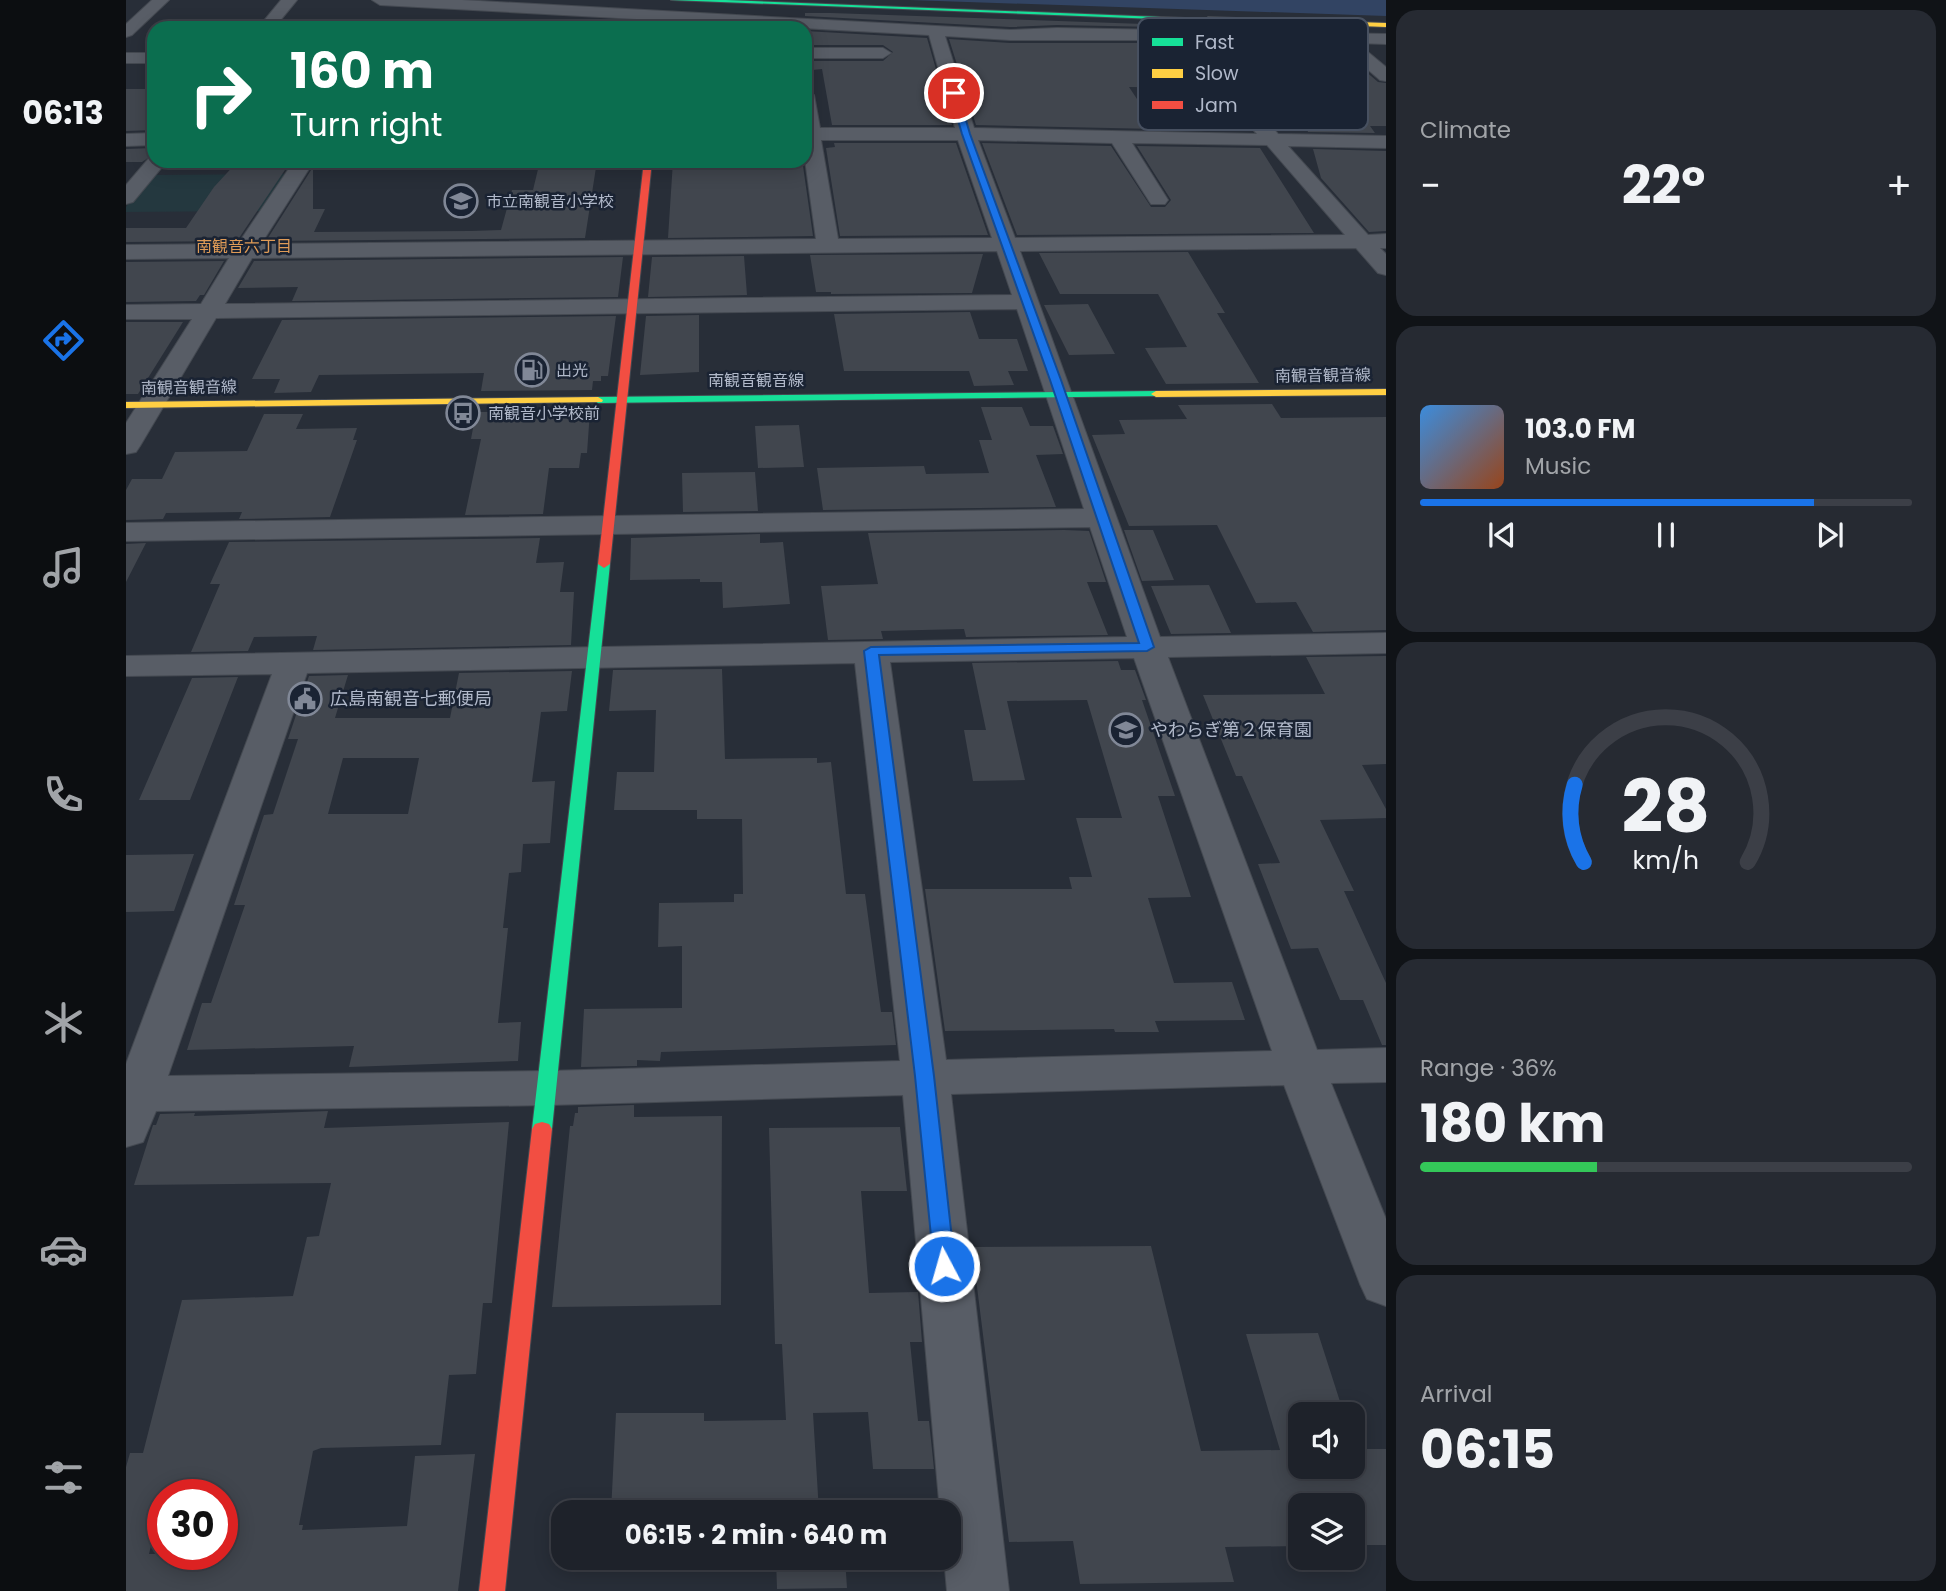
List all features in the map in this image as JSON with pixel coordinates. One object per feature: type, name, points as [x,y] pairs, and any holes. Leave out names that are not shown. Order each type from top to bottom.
[{"type":"street","points":[[126,32],[161,0]]},
{"type":"street","points":[[272,21],[289,0]]},
{"type":"street","points":[[380,0],[541,10],[646,21]]},
{"type":"street","points":[[674,0],[1187,18]]},
{"type":"street","points":[[402,19],[414,2]]},
{"type":"street","points":[[537,21],[541,10]]},
{"type":"street","points":[[1368,24],[1386,25]]},
{"type":"street","points":[[812,36],[941,48],[1138,39]]},
{"type":"street","points":[[1368,40],[1386,40]]},
{"type":"street","points":[[941,48],[966,134],[1147,647],[1301,1068],[1370,1201],[1386,1284]]},
{"type":"street","points":[[812,53],[901,53]]},
{"type":"street","points":[[126,58],[147,58]]},
{"type":"street","points":[[1368,60],[1386,61]]},
{"type":"street","points":[[1368,62],[1386,76]]},
{"type":"street","points":[[1262,130],[1386,268]]},
{"type":"street","points":[[812,134],[966,134],[1386,142]]},
{"type":"street","points":[[1119,138],[1157,200]]},
{"type":"street","points":[[126,140],[147,139]]},
{"type":"street","points":[[812,161],[828,246]]},
{"type":"street","points":[[126,198],[152,168]]},
{"type":"street","points":[[126,446],[139,405],[209,311],[299,168]]},
{"type":"street","points":[[492,1591],[647,168]]},
{"type":"street","points":[[126,252],[1386,241]]},
{"type":"street","points":[[126,312],[1027,302]]},
{"type":"street","name":"南観音観音線","points":[[139,405],[1386,392]]},
{"type":"street","points":[[126,532],[1104,519]]},
{"type":"street","points":[[126,666],[1386,643]]},
{"type":"street","points":[[871,651],[925,1076],[978,1591]]},
{"type":"street","points":[[293,664],[130,1106],[549,1088],[1386,1065]]},
{"type":"shaded area","points":[[285,174],[263,211],[126,212],[126,207],[151,175]]},
{"type":"water","points":[[909,0],[1386,0],[1386,16]]},
{"type":"building","points":[[805,13],[831,13],[1138,24],[1138,27],[1010,27],[805,16]]},
{"type":"building","points":[[812,31],[927,38],[952,125],[832,125],[822,69],[812,70],[812,61],[883,61],[893,52],[883,45],[812,45]]},
{"type":"building","points":[[949,39],[1010,43],[1138,43],[1138,87],[1129,87],[1138,100],[1138,129],[976,125]]},
{"type":"building","points":[[1368,73],[1378,82],[1386,83],[1386,126],[1370,126],[1375,133],[1308,132],[1368,130]]},
{"type":"building","points":[[126,89],[147,89],[147,130],[126,131]]},
{"type":"building","points":[[834,143],[956,143],[988,235],[840,236],[826,148],[835,147]]},
{"type":"building","points":[[982,143],[1111,146],[1151,207],[1165,207],[1171,200],[1137,146],[1260,148],[1314,233],[1017,235]]},
{"type":"building","points":[[147,148],[147,159],[142,162],[126,162],[126,149]]},
{"type":"building","points":[[1313,149],[1386,151],[1386,231],[1369,232],[1321,178]]},
{"type":"building","points":[[232,168],[286,168],[237,241],[126,242],[126,228],[186,228],[214,187]]},
{"type":"building","points":[[312,168],[313,209],[325,209],[314,232],[501,230],[512,190],[533,190],[538,168],[596,168],[585,238],[266,241]]},
{"type":"building","points":[[673,168],[803,168],[813,236],[668,238]]},
{"type":"building","points":[[1188,252],[1225,313],[1217,313],[1259,383],[1166,384],[1145,348],[1187,347],[1158,294],[1060,294],[1039,253]]},
{"type":"building","points":[[983,254],[972,293],[831,294],[816,292],[810,255]]},
{"type":"building","points":[[744,256],[747,295],[648,297],[652,257]]},
{"type":"building","points":[[623,257],[618,297],[292,301],[298,287],[238,288],[254,261]]},
{"type":"building","points":[[224,261],[204,295],[200,295],[196,301],[126,302],[126,262]]},
{"type":"building","points":[[1088,304],[1115,354],[1069,355],[1044,305]]},
{"type":"building","points":[[970,312],[979,339],[1017,339],[1028,371],[1008,371],[1014,385],[974,386],[969,371],[844,371],[834,314]]},
{"type":"building","points":[[699,315],[699,372],[640,375],[646,316]]},
{"type":"building","points":[[616,316],[608,376],[601,376],[601,381],[593,381],[592,390],[481,391],[484,373],[319,375],[311,392],[274,393],[280,379],[252,379],[282,320]]},
{"type":"building","points":[[126,322],[183,322],[138,394],[126,394]]},
{"type":"building","points":[[1272,404],[1281,418],[1386,417],[1386,630],[1313,632],[1296,602],[1256,603],[1217,525],[1129,526],[1092,435],[1125,434],[1119,420],[1187,419],[1178,405]]},
{"type":"building","points":[[981,407],[1022,407],[1030,426],[1053,426],[1063,454],[1036,455],[1056,507],[823,510],[817,468],[924,466],[926,474],[989,473],[979,440],[992,440]]},
{"type":"building","points":[[590,411],[587,453],[581,453],[579,468],[549,468],[543,514],[465,515],[481,439],[471,439],[476,412]]},
{"type":"building","points":[[264,414],[303,414],[296,429],[357,428],[353,440],[357,440],[330,517],[239,519],[242,512],[166,513],[163,519],[126,520],[126,490],[132,479],[162,479],[175,452],[247,451]]},
{"type":"building","points":[[799,425],[804,467],[758,468],[755,426]]},
{"type":"building","points":[[755,472],[758,511],[683,512],[682,473]]},
{"type":"building","points":[[1124,530],[1153,530],[1174,580],[1142,581]]},
{"type":"building","points":[[1089,531],[1106,582],[1087,582],[1108,635],[966,637],[964,629],[881,631],[883,639],[828,640],[821,586],[878,584],[868,533]]},
{"type":"building","points":[[760,534],[760,543],[783,542],[790,604],[723,608],[722,582],[700,582],[700,579],[630,580],[631,538]]},
{"type":"building","points":[[540,538],[536,563],[564,562],[560,592],[574,592],[571,645],[313,650],[317,636],[254,637],[248,651],[191,652],[220,584],[210,584],[229,542]]},
{"type":"building","points":[[146,543],[126,582],[126,544]]},
{"type":"building","points":[[1209,585],[1231,633],[1171,634],[1151,586]]},
{"type":"building","points":[[1386,656],[1386,764],[1362,765],[1386,809],[1386,818],[1320,820],[1354,891],[1344,891],[1386,983],[1386,1045],[1382,1045],[1363,1000],[1340,1000],[1318,948],[1291,949],[1258,864],[1280,863],[1242,776],[1236,776],[1203,695],[1325,694],[1306,657]]},
{"type":"building","points":[[1118,661],[1121,670],[1135,670],[1146,700],[1142,700],[1175,796],[1158,796],[1191,897],[1148,898],[1174,983],[1232,982],[1245,1020],[1155,1021],[1159,1032],[1115,1032],[1114,1029],[945,1031],[925,889],[1072,889],[1069,877],[1092,877],[1076,818],[1122,818],[1087,700],[1007,701],[1025,780],[973,781],[964,730],[986,730],[972,663]]},
{"type":"building","points":[[722,669],[725,759],[817,758],[817,763],[831,762],[846,894],[865,894],[881,1012],[892,1012],[896,1045],[661,1052],[660,1061],[637,1060],[637,1066],[581,1067],[584,1009],[682,1008],[682,946],[658,947],[659,903],[734,902],[734,894],[743,894],[742,819],[697,819],[697,810],[614,810],[617,772],[654,772],[656,710],[609,711],[613,670]]},
{"type":"building","points":[[572,671],[567,711],[541,712],[532,782],[555,781],[550,843],[523,844],[521,872],[509,873],[503,928],[508,928],[498,1023],[521,1022],[518,1061],[349,1067],[354,1046],[187,1050],[202,1003],[211,1003],[245,905],[234,905],[264,815],[273,814],[298,739],[288,739],[309,676],[348,675],[335,718],[450,718],[459,673]],"holes":[[[343,758],[419,758],[408,814],[328,814]]]},
{"type":"building","points":[[238,677],[190,800],[139,800],[192,678]]},
{"type":"building","points":[[194,854],[174,911],[126,912],[126,855]]},
{"type":"building","points":[[634,1105],[634,1117],[722,1116],[721,1305],[552,1307],[570,1126],[573,1126],[575,1113],[578,1113],[578,1107]]},
{"type":"building","points":[[328,1111],[324,1128],[509,1122],[492,1303],[483,1303],[476,1374],[449,1375],[441,1445],[321,1448],[313,1451],[299,1525],[303,1525],[302,1530],[407,1526],[415,1456],[475,1454],[458,1591],[126,1591],[126,1467],[130,1453],[143,1453],[182,1300],[293,1296],[307,1237],[319,1236],[331,1183],[134,1185],[153,1125],[156,1125],[160,1114],[195,1113],[194,1116]]},
{"type":"building","points":[[900,1127],[907,1191],[861,1191],[869,1293],[918,1292],[922,1342],[910,1342],[918,1421],[929,1421],[934,1469],[873,1469],[868,1412],[813,1413],[818,1500],[612,1500],[616,1413],[704,1413],[704,1421],[786,1420],[782,1344],[775,1344],[769,1128]]},
{"type":"building","points":[[1151,1246],[1201,1451],[1280,1450],[1246,1334],[1318,1333],[1340,1402],[1288,1402],[1288,1479],[1365,1479],[1365,1449],[1386,1449],[1386,1545],[1365,1545],[1365,1493],[1288,1493],[1288,1546],[1225,1547],[1234,1582],[1080,1584],[1073,1541],[1009,1542],[972,1247]]},
{"type":"building","points":[[776,1570],[846,1570],[847,1588],[777,1589]]},
{"type":"traffic: fast","points":[[674,0],[1180,18]]},
{"type":"traffic: fast","points":[[598,400],[1156,394]]},
{"type":"traffic: fast","points":[[542,1129],[604,564]]},
{"type":"traffic: slow","points":[[1368,24],[1386,25]]},
{"type":"traffic: slow","points":[[1156,394],[1386,392]]},
{"type":"traffic: slow","points":[[126,405],[598,400]]},
{"type":"traffic: jam","points":[[604,564],[647,168]]},
{"type":"traffic: jam","points":[[492,1591],[542,1129]]},
{"type":"place","name":"市立南観音小学校","points":[[461,201]]},
{"type":"place","name":"出光","points":[[532,370]]},
{"type":"place","name":"南観音小学校前","points":[[463,413]]},
{"type":"place","name":"広島南観音七郵便局","points":[[305,699]]},
{"type":"place","name":"やわらぎ第２保育園","points":[[1126,730]]},
{"type":"district","name":"南観音六丁目","points":[[244,246]]},
{"type":"route","points":[[944,1266],[925,1076],[871,651],[1147,647],[966,134],[954,93]]}]
